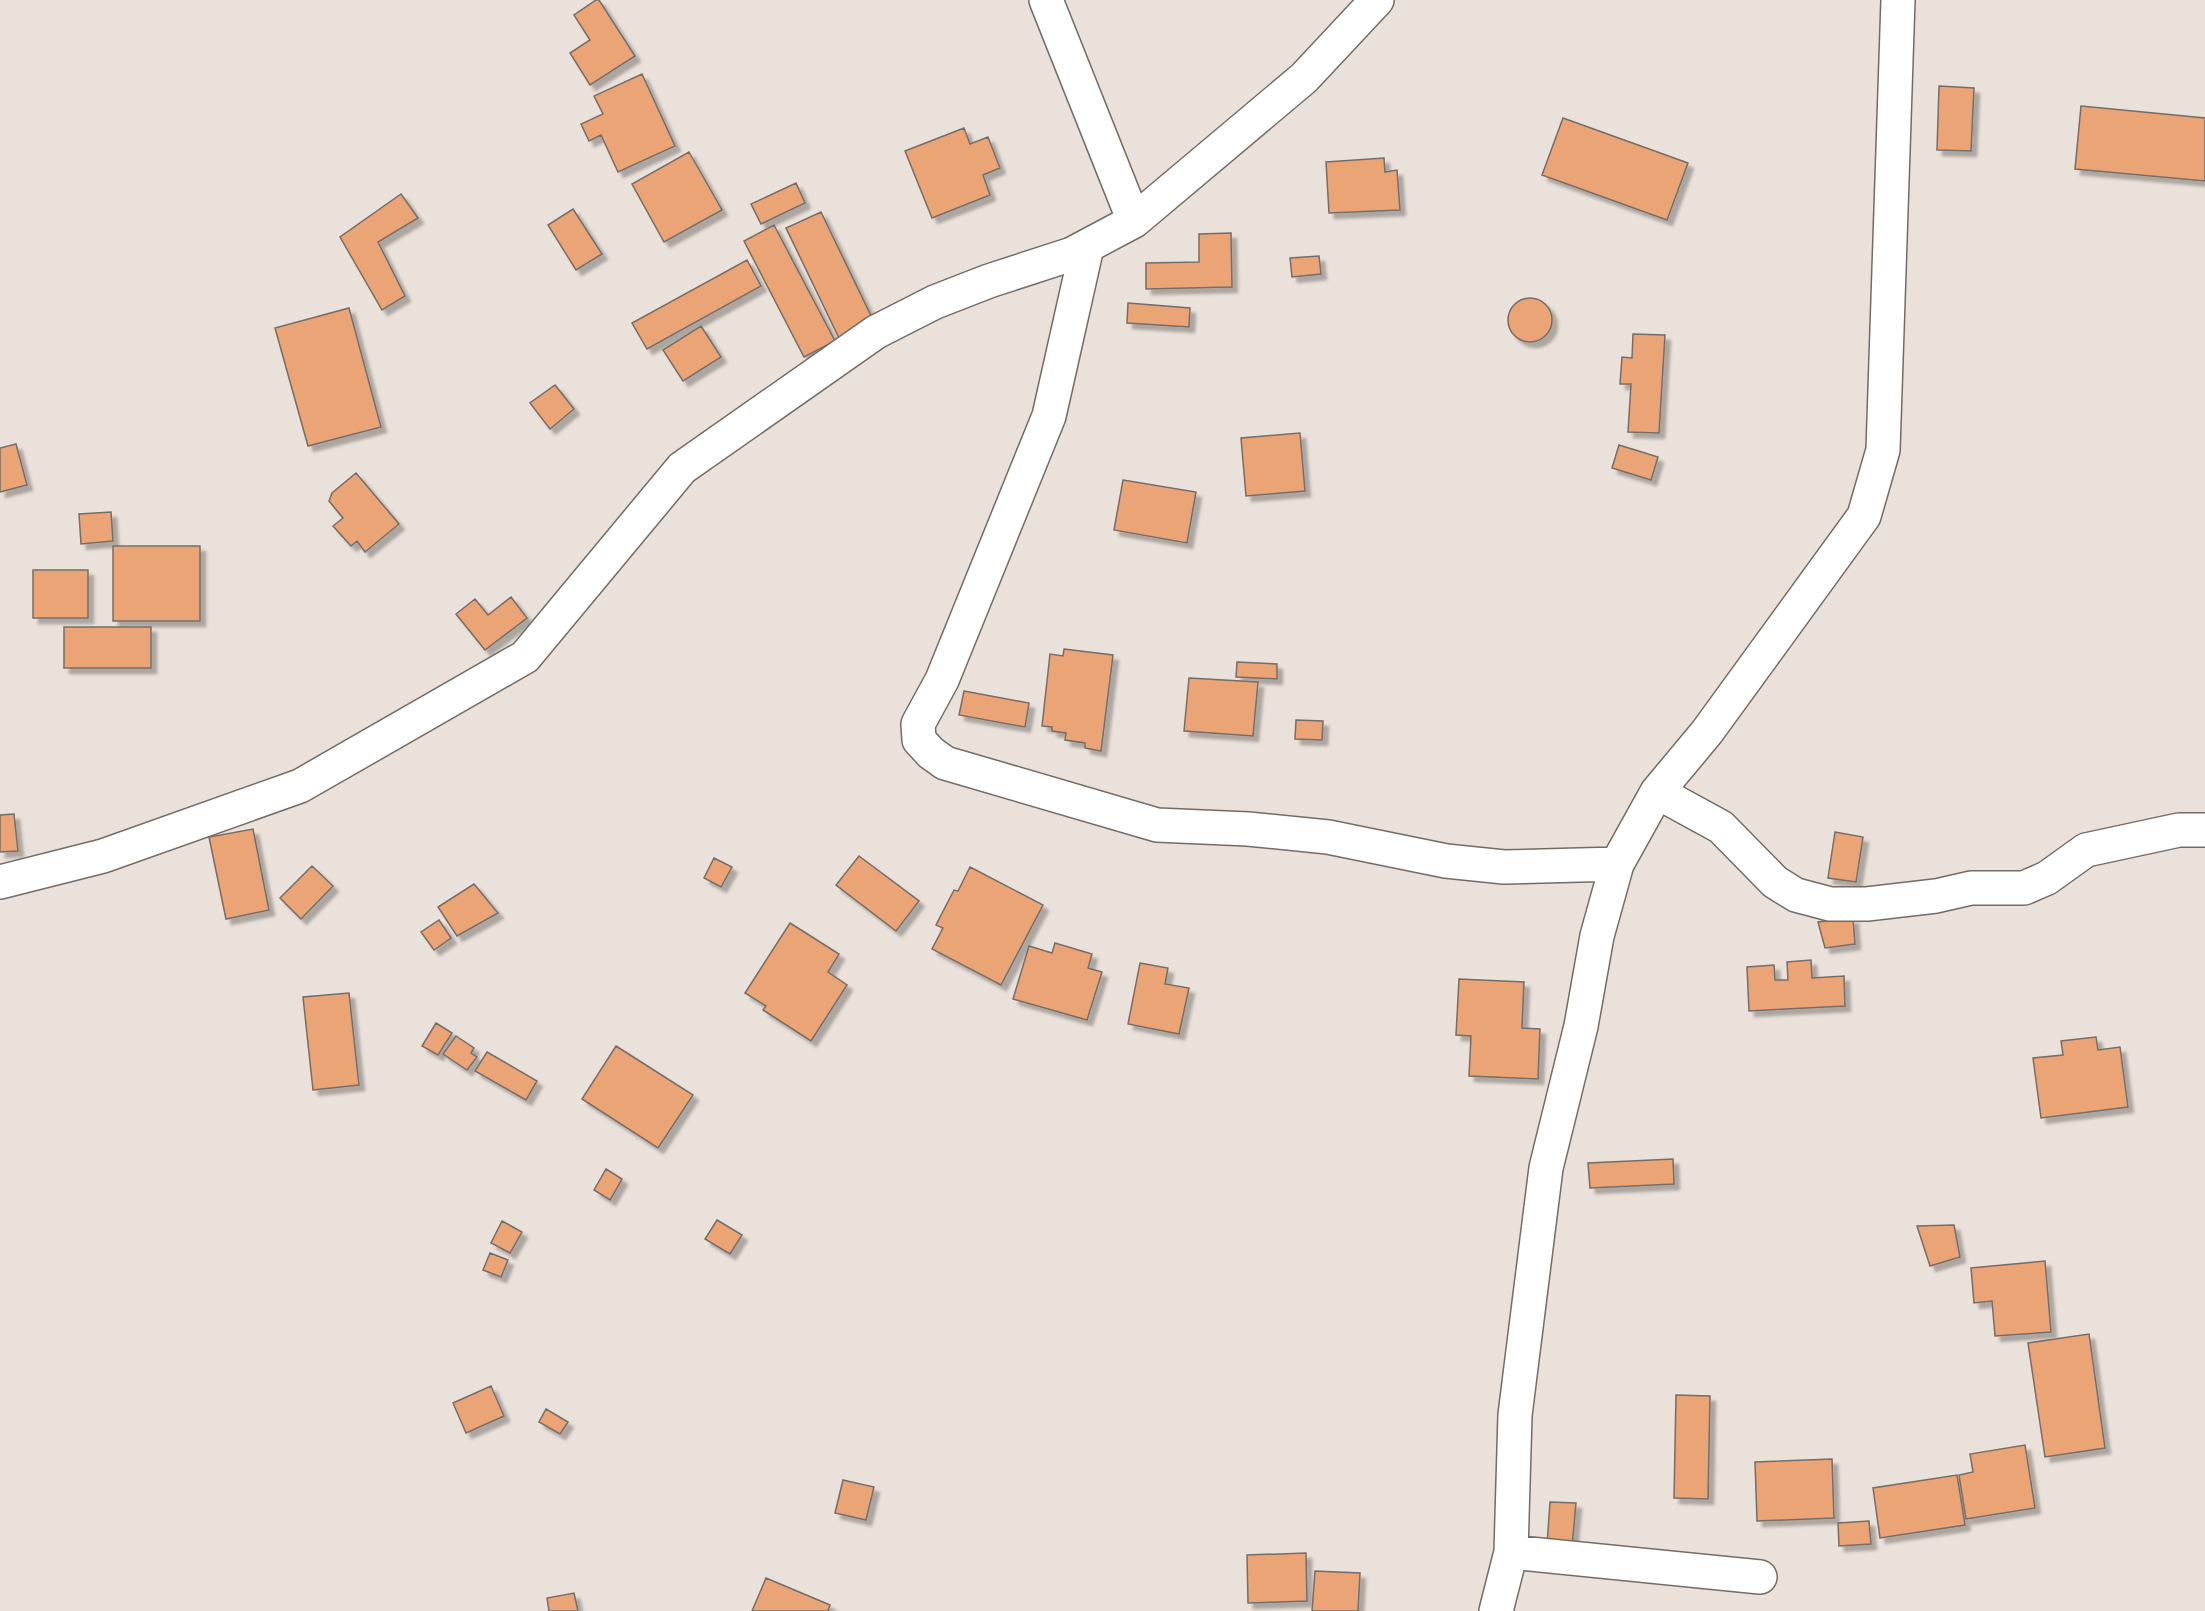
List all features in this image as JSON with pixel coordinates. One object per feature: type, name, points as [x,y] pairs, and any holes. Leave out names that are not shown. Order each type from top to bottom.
[{"type":"street","points":[[1046,0],[1134,221]]},
{"type":"street","points":[[0,882],[104,856],[300,786],[525,657],[682,468],[876,332],[935,302],[1087,247],[1134,221],[1304,78],[1345,37],[1377,0]]},
{"type":"street","points":[[1496,1611],[1512,1552],[1515,1415],[1546,1168],[1581,1026],[1597,936],[1617,864],[1657,792],[1707,732],[1864,516],[1883,450],[1898,0]]},
{"type":"street","points":[[1087,247],[1048,416],[942,680],[918,724],[919,740],[945,763],[1157,825],[1248,829],[1328,837],[1446,861],[1504,867],[1617,864]]},
{"type":"street","points":[[1657,792],[1721,827],[1775,882],[1796,895],[1830,904],[1867,904],[1936,896],[1971,888],[2024,888],[2047,879],[2086,850],[2179,830],[2205,830]]},
{"type":"street","points":[[1512,1552],[1760,1577]]},
{"type":"building","points":[[599,0],[635,56],[590,85],[570,53],[590,40],[574,15]]},
{"type":"building","points":[[642,74],[675,146],[618,172],[601,135],[589,141],[581,124],[603,114],[594,96]]},
{"type":"building","points":[[1939,86],[1974,88],[1971,151],[1937,150]]},
{"type":"building","points":[[2081,106],[2205,118],[2205,181],[2075,169]]},
{"type":"building","points":[[1563,118],[1688,163],[1667,220],[1542,175]]},
{"type":"building","points":[[964,128],[970,144],[988,137],[1000,168],[983,175],[990,195],[932,218],[905,151]]},
{"type":"building","points":[[689,152],[722,210],[664,242],[632,184]]},
{"type":"building","points":[[1384,158],[1385,172],[1397,170],[1400,210],[1329,213],[1326,162]]},
{"type":"building","points":[[796,183],[805,203],[761,224],[751,204]]},
{"type":"building","points":[[401,194],[418,218],[378,242],[405,296],[382,310],[340,237]]},
{"type":"building","points":[[573,209],[602,254],[576,270],[548,225]]},
{"type":"building","points":[[821,212],[874,322],[839,338],[786,228]]},
{"type":"building","points":[[774,225],[835,341],[804,357],[744,241]]},
{"type":"building","points":[[1231,233],[1232,287],[1146,289],[1146,263],[1199,262],[1199,234]]},
{"type":"building","points":[[1319,256],[1321,274],[1292,277],[1290,258]]},
{"type":"building","points":[[747,260],[761,286],[647,349],[632,323]]},
{"type":"building","points":[[1530,298],[1546,304],[1552,320],[1546,336],[1530,342],[1514,336],[1508,320],[1514,304]]},
{"type":"building","points":[[1128,303],[1190,308],[1189,327],[1127,323]]},
{"type":"building","points":[[349,308],[381,427],[308,446],[275,328]]},
{"type":"building","points":[[701,326],[721,357],[683,381],[663,350]]},
{"type":"building","points":[[1633,334],[1665,335],[1659,433],[1628,432],[1631,384],[1620,384],[1622,357],[1632,358]]},
{"type":"building","points":[[555,385],[574,409],[550,429],[530,403]]},
{"type":"building","points":[[1300,433],[1305,491],[1246,496],[1241,438]]},
{"type":"building","points":[[16,444],[27,485],[0,492],[0,448]]},
{"type":"building","points":[[1619,445],[1658,457],[1651,480],[1612,468]]},
{"type":"building","points":[[356,473],[399,524],[365,552],[357,541],[351,546],[333,526],[343,518],[329,501],[332,493]]},
{"type":"building","points":[[1123,480],[1196,492],[1187,543],[1114,530]]},
{"type":"building","points":[[111,512],[113,541],[81,544],[79,514]]},
{"type":"building","points":[[113,546],[200,546],[200,621],[113,621]]},
{"type":"building","points":[[33,570],[88,570],[88,618],[33,618]]},
{"type":"building","points":[[511,597],[527,618],[485,650],[456,614],[475,599],[488,615]]},
{"type":"building","points":[[64,627],[151,627],[151,668],[64,668]]},
{"type":"building","points":[[1064,649],[1113,655],[1101,751],[1085,748],[1085,743],[1065,740],[1066,733],[1052,731],[1052,727],[1042,726],[1050,654],[1063,656]]},
{"type":"building","points":[[1237,662],[1277,664],[1277,679],[1236,677]]},
{"type":"building","points":[[1189,678],[1258,682],[1253,736],[1184,731]]},
{"type":"building","points":[[964,691],[1029,703],[1025,727],[959,715]]},
{"type":"building","points":[[1296,720],[1323,721],[1322,740],[1295,739]]},
{"type":"building","points":[[14,814],[18,851],[0,852],[0,815]]},
{"type":"building","points":[[253,829],[269,910],[226,919],[209,837]]},
{"type":"building","points":[[1835,832],[1863,837],[1856,882],[1828,878]]},
{"type":"building","points":[[859,856],[919,901],[896,931],[836,885]]},
{"type":"building","points":[[714,858],[732,867],[721,887],[704,878]]},
{"type":"building","points":[[312,866],[333,886],[301,919],[280,898]]},
{"type":"building","points":[[970,867],[1043,905],[1001,985],[932,949],[943,928],[936,925],[954,890],[958,891]]},
{"type":"building","points":[[474,884],[498,913],[457,936],[438,907]]},
{"type":"building","points":[[1853,918],[1855,944],[1825,948],[1818,922]]},
{"type":"building","points":[[439,920],[451,938],[434,950],[421,932]]},
{"type":"building","points":[[790,923],[839,954],[828,972],[847,985],[811,1041],[763,1010],[766,1006],[745,993]]},
{"type":"building","points":[[1055,943],[1092,954],[1088,968],[1102,972],[1087,1020],[1013,999],[1029,946],[1052,953]]},
{"type":"building","points":[[1811,960],[1812,978],[1844,976],[1845,1006],[1749,1011],[1747,967],[1774,965],[1775,980],[1788,980],[1787,962]]},
{"type":"building","points":[[1140,963],[1168,968],[1165,984],[1189,988],[1179,1034],[1128,1024]]},
{"type":"building","points":[[1459,979],[1524,982],[1522,1028],[1540,1029],[1538,1079],[1469,1076],[1471,1036],[1456,1035]]},
{"type":"building","points":[[349,993],[359,1085],[313,1090],[303,997]]},
{"type":"building","points":[[436,1023],[452,1033],[438,1055],[422,1046]]},
{"type":"building","points":[[456,1036],[474,1048],[471,1053],[477,1057],[467,1070],[443,1054]]},
{"type":"building","points":[[2096,1037],[2098,1050],[2120,1047],[2128,1107],[2041,1118],[2033,1058],[2063,1055],[2061,1041]]},
{"type":"building","points":[[616,1046],[693,1095],[658,1148],[582,1099]]},
{"type":"building","points":[[487,1052],[537,1081],[526,1100],[475,1071]]},
{"type":"building","points":[[1673,1159],[1674,1184],[1590,1188],[1588,1163]]},
{"type":"building","points":[[606,1169],[622,1179],[610,1200],[594,1190]]},
{"type":"building","points":[[717,1220],[742,1235],[730,1254],[705,1239]]},
{"type":"building","points":[[502,1221],[522,1232],[510,1253],[491,1243]]},
{"type":"building","points":[[1954,1225],[1960,1257],[1930,1266],[1917,1226]]},
{"type":"building","points":[[490,1253],[508,1260],[501,1277],[483,1270]]},
{"type":"building","points":[[2045,1261],[2051,1332],[1995,1336],[1992,1301],[1974,1303],[1971,1268]]},
{"type":"building","points":[[2089,1334],[2105,1448],[2045,1457],[2028,1343]]},
{"type":"building","points":[[491,1386],[504,1416],[466,1433],[453,1403]]},
{"type":"building","points":[[1676,1395],[1710,1396],[1708,1499],[1674,1498]]},
{"type":"building","points":[[546,1409],[568,1422],[560,1434],[539,1422]]},
{"type":"building","points":[[2025,1445],[2035,1508],[1966,1519],[1959,1475],[1973,1472],[1970,1454]]},
{"type":"building","points":[[1832,1459],[1834,1518],[1757,1521],[1755,1462]]},
{"type":"building","points":[[1957,1475],[1965,1525],[1880,1538],[1873,1488]]},
{"type":"building","points":[[843,1480],[874,1487],[866,1520],[835,1513]]},
{"type":"building","points":[[1550,1502],[1576,1503],[1572,1547],[1547,1545]]},
{"type":"building","points":[[1869,1521],[1871,1544],[1839,1546],[1838,1523]]},
{"type":"building","points":[[1306,1553],[1307,1601],[1248,1603],[1247,1555]]},
{"type":"building","points":[[1315,1571],[1360,1573],[1358,1611],[1312,1611]]},
{"type":"building","points":[[766,1578],[830,1605],[828,1611],[752,1611]]},
{"type":"building","points":[[574,1593],[578,1611],[549,1611],[547,1598]]}]
